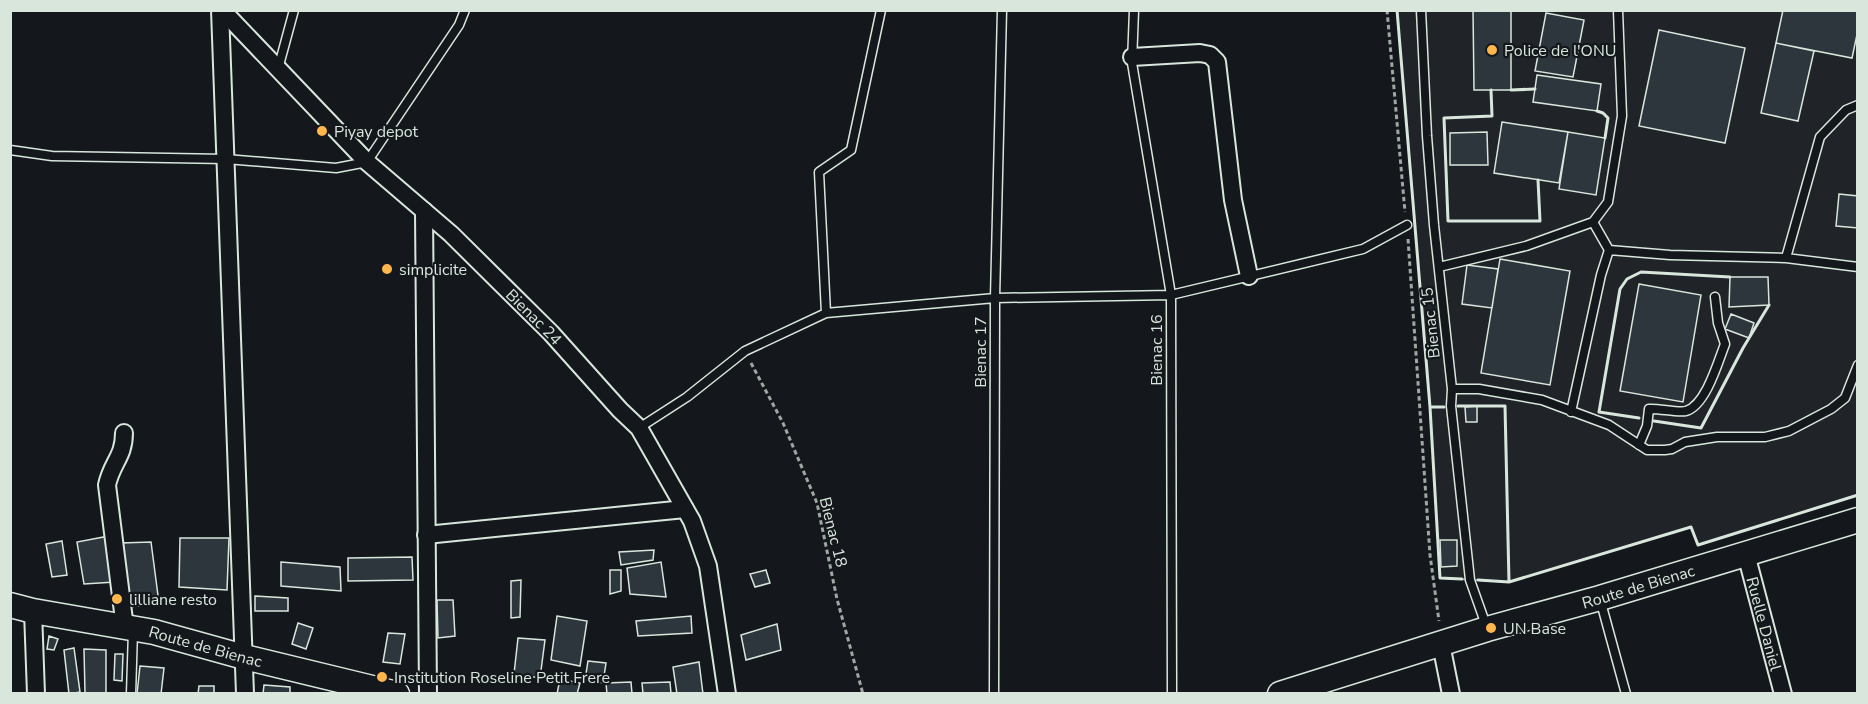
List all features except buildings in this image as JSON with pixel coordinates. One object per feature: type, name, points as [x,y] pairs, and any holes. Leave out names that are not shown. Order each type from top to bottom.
[{"type":"main road","name":"Route de Bienac","points":[[1280,693],[1857,520]]},
{"type":"main road","name":"Route de Bienac","points":[[22,608],[154,632],[244,657],[397,693]]},
{"type":"street","name":"Bienac 24","points":[[221,10],[367,162],[451,234],[543,325],[639,428],[692,521],[708,566],[727,693]]},
{"type":"street","points":[[221,10],[245,693]]},
{"type":"street","points":[[1132,57],[1200,52],[1210,55],[1217,62],[1233,200],[1249,276]]},
{"type":"street","points":[[424,211],[428,693]]},
{"type":"street","points":[[124,433],[124,447],[110,471],[107,485],[129,628]]},
{"type":"street","points":[[426,535],[685,508]]},
{"type":"street","name":"Ruelle Daniel","points":[[1746,554],[1783,693]]},
{"type":"street","points":[[22,608],[36,693]]},
{"type":"street","points":[[1442,644],[1451,693]]},
{"type":"lane","points":[[278,69],[294,10]]},
{"type":"lane","points":[[10,150],[52,156],[226,159],[336,168],[367,162],[459,25],[465,10]]},
{"type":"lane","points":[[826,313],[819,172],[851,150],[881,10]]},
{"type":"lane","name":"Bienac 17","points":[[994,693],[995,298],[1002,10]]},
{"type":"lane","name":"Bienac 16","points":[[1134,10],[1132,57],[1171,295],[1172,693]]},
{"type":"lane","name":"Bienac 15","points":[[1421,10],[1427,136],[1452,389],[1451,406],[1470,580],[1488,629]]},
{"type":"lane","points":[[1439,267],[1526,246],[1593,222],[1608,202],[1622,116],[1618,10]]},
{"type":"lane","points":[[1786,258],[1820,137],[1846,110],[1857,105]]},
{"type":"lane","points":[[1571,412],[1601,275],[1609,250],[1593,222]]},
{"type":"lane","points":[[639,428],[687,398],[745,351],[826,313],[995,298],[1171,295],[1363,249],[1407,225]]},
{"type":"lane","points":[[1609,250],[1670,255],[1786,258],[1857,267]]},
{"type":"lane","points":[[1639,445],[1647,426],[1649,409],[1685,411],[1698,403],[1707,387],[1725,344],[1718,323],[1715,297]]},
{"type":"lane","points":[[1452,389],[1512,393],[1542,400],[1609,425],[1647,450],[1665,450],[1685,442],[1717,437],[1765,437],[1789,431],[1831,409],[1845,398],[1857,365]]},
{"type":"lane","points":[[1600,598],[1626,693]]},
{"type":"lane","points":[[129,628],[131,693]]},
{"type":"path","points":[[1387,10],[1407,225],[1430,555],[1442,644]]},
{"type":"path","name":"Bienac 18","points":[[745,351],[783,423],[817,503],[837,599],[863,693]]},
{"type":"shaded area","points":[[1397,11],[1857,11],[1857,495],[1698,545],[1691,527],[1509,582],[1440,578],[1430,407]]},
{"type":"wall","points":[[1397,10],[1430,407],[1440,578],[1462,579]]},
{"type":"wall","points":[[1511,90],[1535,89]]},
{"type":"wall","points":[[1491,90],[1492,116],[1444,118],[1448,221],[1540,221],[1538,180]]},
{"type":"wall","points":[[1597,111],[1608,118],[1605,138]]},
{"type":"wall","points":[[1639,418],[1599,412],[1620,289],[1627,279],[1641,272],[1730,277]]},
{"type":"wall","points":[[1654,421],[1701,428],[1743,348],[1769,305]]},
{"type":"wall","points":[[1458,406],[1505,406],[1509,582]]},
{"type":"wall","points":[[1430,407],[1444,407]]},
{"type":"wall","points":[[1478,580],[1509,582],[1691,527],[1698,545],[1858,495]]},
{"type":"place","name":"Police de l'ONU","points":[[1492,50]]},
{"type":"place","name":"Piyay depot","points":[[322,131]]},
{"type":"place","name":"simplicite","points":[[387,269]]},
{"type":"place","name":"lilliane resto","points":[[117,599]]},
{"type":"place","name":"UN Base","points":[[1491,628]]},
{"type":"place","name":"Institution Roseline Petit Frere","points":[[382,677]]}]
